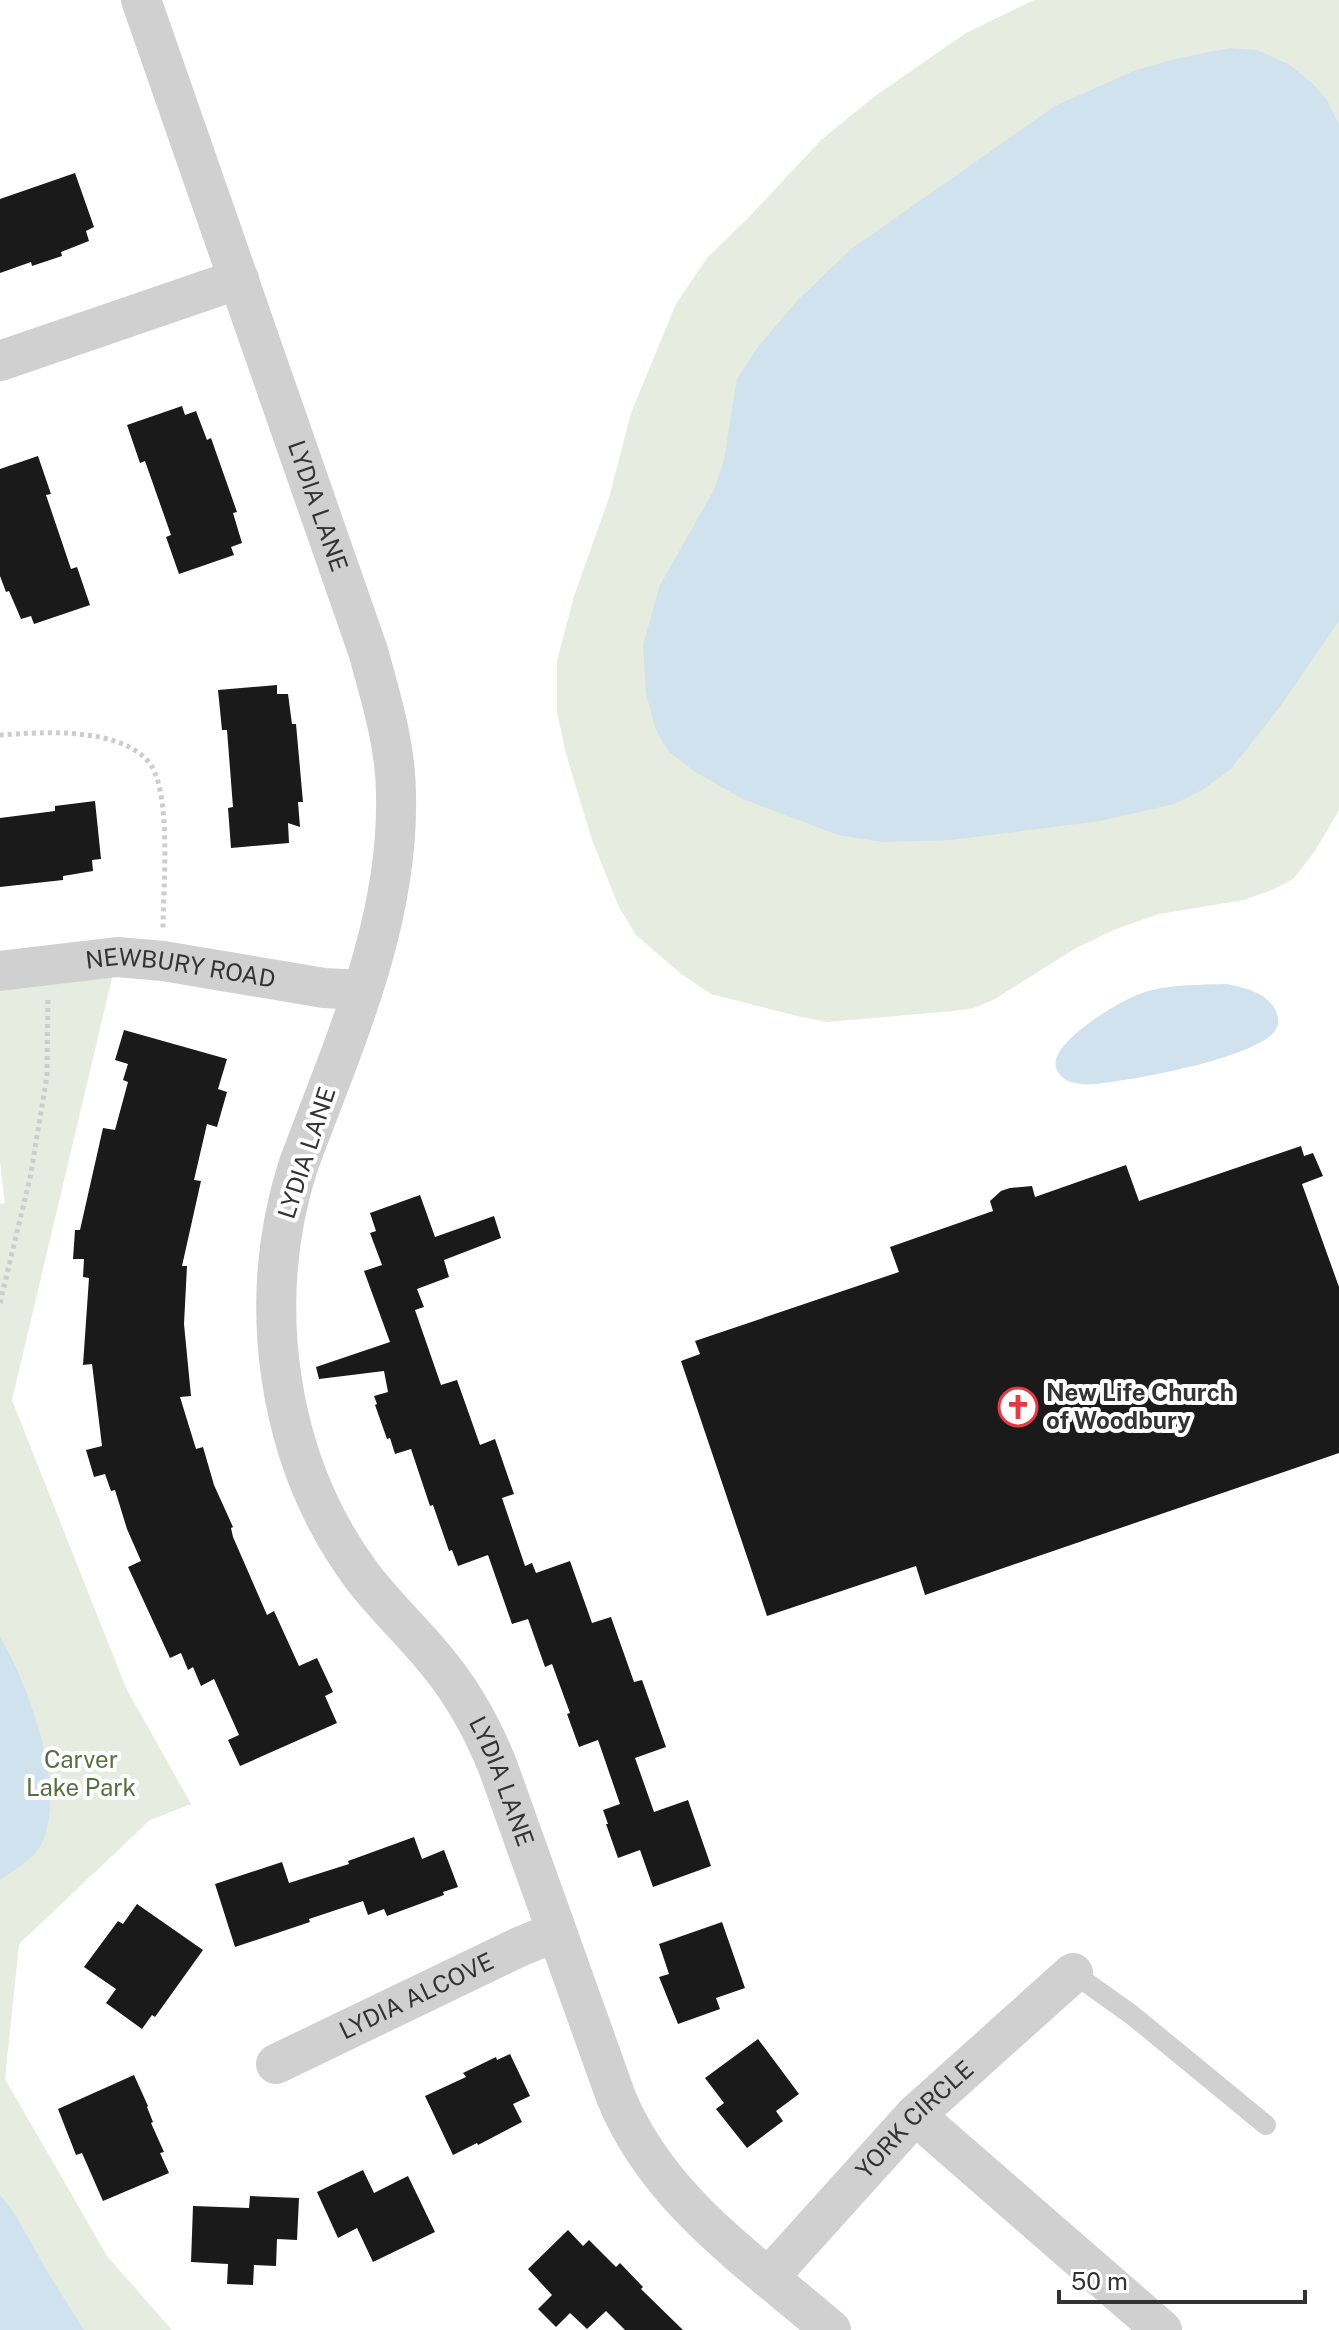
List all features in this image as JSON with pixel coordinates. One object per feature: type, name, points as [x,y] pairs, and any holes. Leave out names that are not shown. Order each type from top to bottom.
[{"type":"street","name":"LYDIA LANE","points":[[141,0],[368,651],[393,749],[396,795],[394,853],[384,916],[362,990],[298,1166],[284,1218],[279,1257],[278,1353],[285,1395],[304,1466],[341,1543],[370,1586],[452,1680],[482,1731],[498,1767],[616,2097],[639,2143],[667,2184],[688,2207],[831,2330]]},
{"type":"street","points":[[0,361],[239,279]]},
{"type":"street","name":"NEWBURY ROAD","points":[[0,971],[117,957],[163,961],[324,988],[362,990]]},
{"type":"street","name":"LYDIA ALCOVE","points":[[276,2064],[556,1932]]},
{"type":"street","name":"YORK CIRCLE","points":[[768,2278],[915,2115],[1073,1973]]},
{"type":"street","points":[[915,2115],[1153,2327]]},
{"type":"lane","points":[[1073,1973],[1132,2015],[1266,2125]]},
{"type":"path","points":[[0,735],[76,734],[104,738],[129,747],[149,761],[158,780],[164,807],[163,961]]},
{"type":"path","points":[[0,1303],[30,1178],[47,1076],[49,1007],[44,965]]},
{"type":"green space","points":[[1034,0],[1339,0],[1339,810],[1315,851],[1293,879],[1244,900],[1159,914],[1116,929],[1076,948],[995,999],[974,1008],[827,1022],[711,994],[681,974],[636,935],[619,907],[592,840],[565,750],[557,711],[557,661],[574,596],[609,498],[631,413],[676,304],[707,258],[821,140],[875,96],[966,33]]},
{"type":"green space","name":"Carver Lake Park","points":[[117,957],[12,1400],[126,1688],[191,1804],[150,1820],[19,1944],[5,2079],[107,2256],[172,2330],[0,2330],[0,1204],[5,1203],[0,1162],[0,971]]},
{"type":"water","points":[[1229,48],[1257,50],[1290,65],[1327,100],[1339,125],[1339,621],[1279,708],[1231,769],[1202,790],[1174,804],[1100,821],[951,840],[882,842],[838,835],[743,799],[695,772],[668,751],[656,730],[646,694],[643,645],[660,585],[714,490],[724,460],[737,379],[757,348],[797,301],[851,249],[1055,106],[1136,70]]},
{"type":"water","points":[[1227,984],[1263,996],[1274,1007],[1278,1025],[1265,1040],[1208,1062],[1109,1082],[1071,1082],[1057,1070],[1056,1060],[1073,1036],[1132,997],[1173,986]]},
{"type":"water","points":[[0,1637],[33,1709],[50,1794],[49,1820],[42,1843],[29,1859],[0,1880]]},
{"type":"water","points":[[0,2195],[13,2211],[84,2330],[0,2330]]},
{"type":"building","points":[[75,173],[94,227],[86,231],[89,241],[61,252],[62,256],[32,266],[31,262],[0,273],[0,199]]},
{"type":"building","points":[[182,406],[185,415],[196,411],[207,440],[211,438],[237,512],[233,513],[242,543],[231,547],[234,555],[179,574],[166,537],[171,535],[145,461],[140,463],[127,425]]},
{"type":"building","points":[[38,456],[51,494],[46,495],[71,569],[77,567],[90,605],[34,624],[31,616],[21,619],[0,576],[0,469]]},
{"type":"building","points":[[277,685],[277,694],[288,694],[292,724],[296,724],[303,802],[298,802],[300,827],[288,823],[289,843],[231,848],[228,808],[233,807],[227,730],[222,730],[218,690]]},
{"type":"building","points":[[95,801],[101,859],[92,860],[93,871],[63,876],[63,880],[0,887],[0,818],[55,811],[55,806]]},
{"type":"building","points":[[124,1030],[227,1059],[218,1089],[227,1092],[217,1127],[207,1124],[194,1180],[201,1181],[182,1266],[187,1266],[184,1324],[191,1396],[180,1397],[196,1449],[203,1447],[214,1485],[233,1527],[233,1537],[267,1615],[274,1611],[299,1666],[317,1658],[333,1692],[325,1696],[337,1723],[240,1766],[228,1740],[239,1735],[214,1679],[201,1686],[193,1667],[188,1670],[181,1653],[170,1658],[128,1567],[141,1561],[115,1490],[111,1491],[105,1474],[94,1477],[86,1450],[102,1446],[92,1364],[83,1365],[89,1278],[83,1277],[84,1259],[73,1259],[75,1230],[80,1230],[103,1128],[115,1130],[128,1082],[123,1080],[128,1064],[115,1060]]},
{"type":"building","name":"New Life Church of Woodbury","points":[[1301,1146],[1304,1156],[1313,1153],[1323,1176],[1302,1184],[1339,1287],[1339,1453],[925,1595],[916,1566],[767,1616],[681,1361],[700,1354],[695,1341],[899,1272],[890,1247],[993,1211],[990,1201],[1010,1188],[1032,1186],[1035,1197],[1126,1165],[1139,1201]]},
{"type":"building","points":[[420,1195],[435,1237],[494,1216],[501,1238],[444,1260],[449,1277],[417,1289],[424,1307],[415,1310],[441,1385],[457,1380],[480,1445],[495,1439],[514,1494],[502,1498],[525,1566],[532,1563],[536,1573],[570,1561],[592,1623],[611,1617],[634,1682],[642,1680],[666,1747],[635,1758],[654,1812],[688,1800],[711,1866],[653,1887],[640,1850],[618,1858],[603,1810],[620,1804],[598,1740],[579,1747],[552,1664],[545,1667],[528,1619],[512,1624],[488,1555],[458,1566],[452,1550],[449,1551],[411,1449],[395,1454],[390,1438],[387,1439],[374,1396],[388,1392],[384,1371],[319,1379],[316,1367],[390,1342],[364,1271],[382,1265],[370,1233],[376,1231],[370,1213]]},
{"type":"building","points":[[414,1837],[422,1859],[444,1850],[458,1887],[387,1916],[384,1909],[368,1915],[363,1901],[235,1947],[215,1884],[282,1862],[289,1883],[349,1864],[348,1861]]},
{"type":"building","points":[[137,1904],[203,1950],[155,2017],[152,2015],[142,2029],[106,2003],[116,1989],[84,1967],[118,1921],[123,1924]]},
{"type":"building","points":[[722,1922],[745,1988],[716,1998],[720,2009],[678,2024],[659,1977],[669,1974],[659,1944]]},
{"type":"building","points":[[758,2039],[799,2094],[776,2111],[783,2121],[747,2148],[716,2109],[724,2103],[705,2078]]},
{"type":"building","points":[[510,2054],[530,2096],[513,2104],[522,2122],[453,2155],[425,2096],[466,2077],[463,2073],[496,2057],[497,2060]]},
{"type":"building","points":[[134,2075],[148,2106],[151,2123],[164,2152],[160,2153],[169,2173],[103,2201],[82,2153],[76,2155],[58,2109]]},
{"type":"building","points":[[363,2170],[374,2193],[408,2176],[435,2232],[373,2262],[357,2228],[338,2238],[317,2192]]},
{"type":"building","points":[[250,2196],[299,2198],[297,2240],[277,2239],[276,2266],[254,2265],[253,2285],[227,2284],[228,2264],[191,2262],[193,2206],[249,2208]]},
{"type":"building","points":[[568,2230],[583,2246],[589,2240],[616,2267],[620,2263],[643,2287],[641,2289],[683,2330],[625,2330],[606,2311],[587,2329],[570,2313],[556,2327],[538,2309],[552,2295],[528,2269]]},
{"type":"place","name":"New Life Church of Woodbury","points":[[1018,1407]]}]
